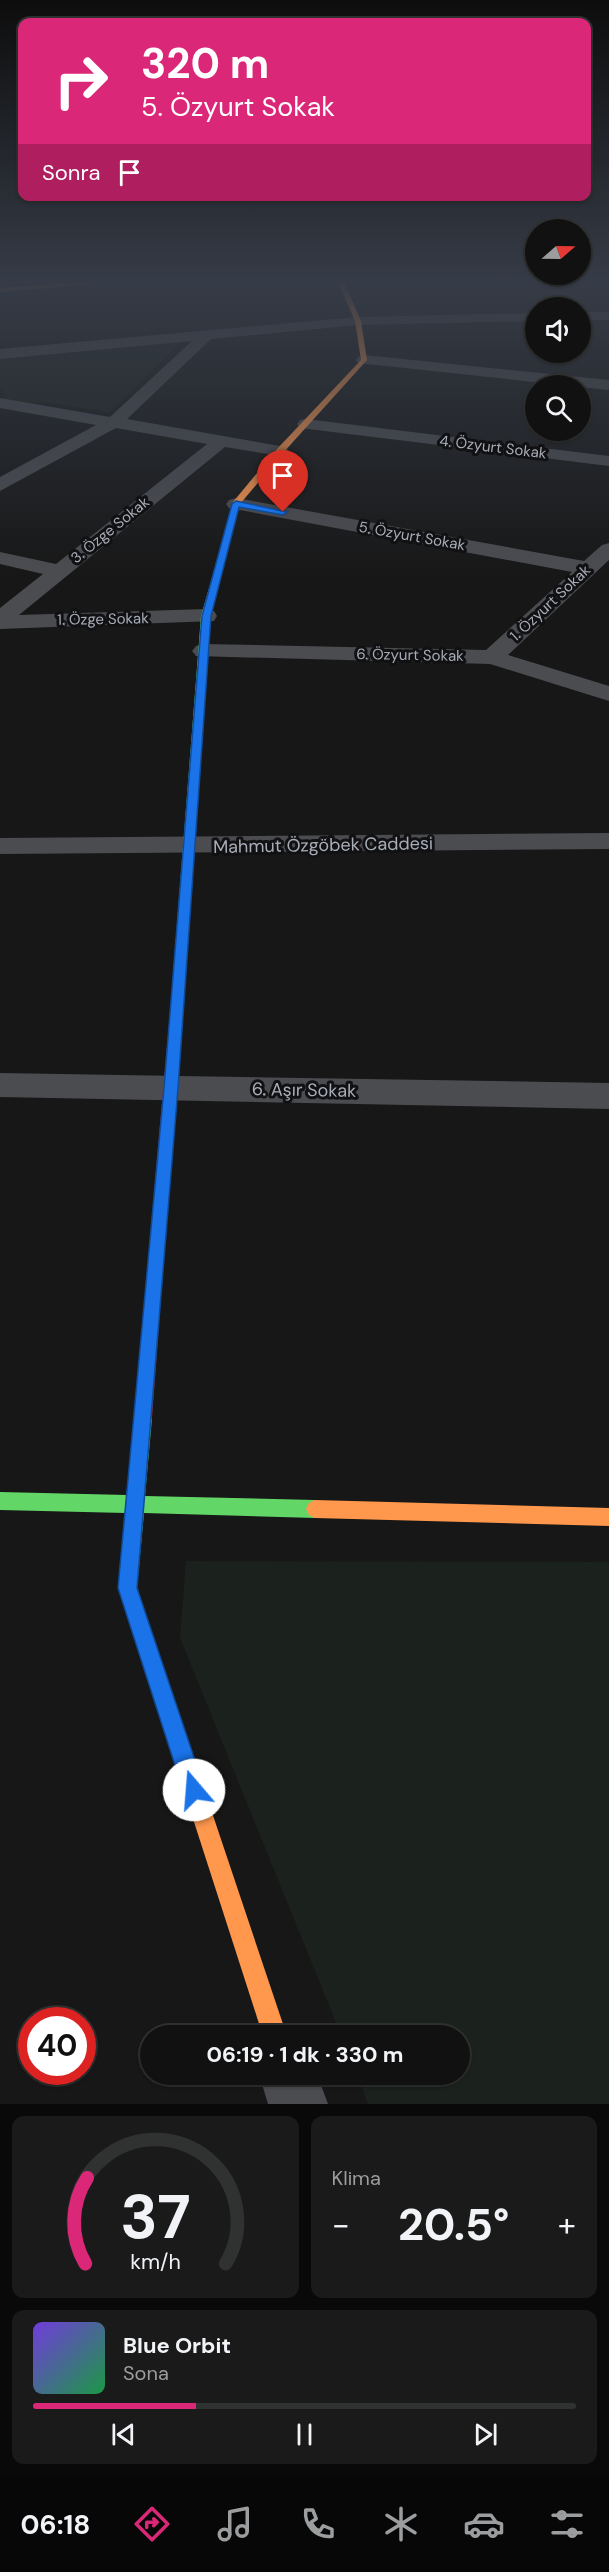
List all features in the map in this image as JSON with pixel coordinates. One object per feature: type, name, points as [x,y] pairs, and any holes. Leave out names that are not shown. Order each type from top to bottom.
[{"type":"street","points":[[0,485],[114,422],[159,380]]},
{"type":"street","points":[[271,2025],[128,1588],[171,1088],[206,616],[236,504],[280,451],[346,380]]},
{"type":"street","points":[[562,380],[609,385]]},
{"type":"street","points":[[1,404],[280,451]]},
{"type":"street","name":"4. Özyurt Sokak","points":[[306,424],[609,461]]},
{"type":"street","name":"3. Özge Sokak","points":[[0,620],[221,441]]},
{"type":"street","name":"5. Özyurt Sokak","points":[[236,504],[587,568]]},
{"type":"street","name":"1. Özyurt Sokak","points":[[492,657],[609,549]]},
{"type":"street","points":[[0,558],[60,571]]},
{"type":"street","name":"1. Özge Sokak","points":[[0,620],[206,616]]},
{"type":"street","name":"6. Özyurt Sokak","points":[[204,651],[492,657],[609,694]]},
{"type":"street","name":"Mahmut Özgöbek Caddesi","points":[[0,846],[609,841]]},
{"type":"street","name":"6. Aşır Sokak","points":[[0,1085],[609,1096]]},
{"type":"street","points":[[0,1501],[609,1517]]},
{"type":"street","points":[[292,2085],[298,2104]]},
{"type":"shaded area","points":[[0,380],[142,380],[109,413],[51,403],[7,402],[0,388]]},
{"type":"shaded area","points":[[186,1561],[609,1562],[609,2104],[368,2104],[361,2085],[470,2085],[470,2025],[337,2025],[180,1638]]},
{"type":"traffic: fast","points":[[177,1001],[206,616],[224,550]]},
{"type":"traffic: fast","points":[[143,1418],[128,1588],[176,1735]]},
{"type":"traffic: fast","points":[[0,1501],[315,1509]]},
{"type":"traffic: slow","points":[[224,550],[236,504],[280,451],[345,380]]},
{"type":"traffic: slow","points":[[315,1509],[609,1517]]},
{"type":"traffic: slow","points":[[176,1735],[271,2025]]},
{"type":"traffic: jam","points":[[143,1418],[177,1001]]},
{"type":"route","points":[[194,1790],[128,1588],[171,1088],[206,616],[236,504],[283,512]]}]
